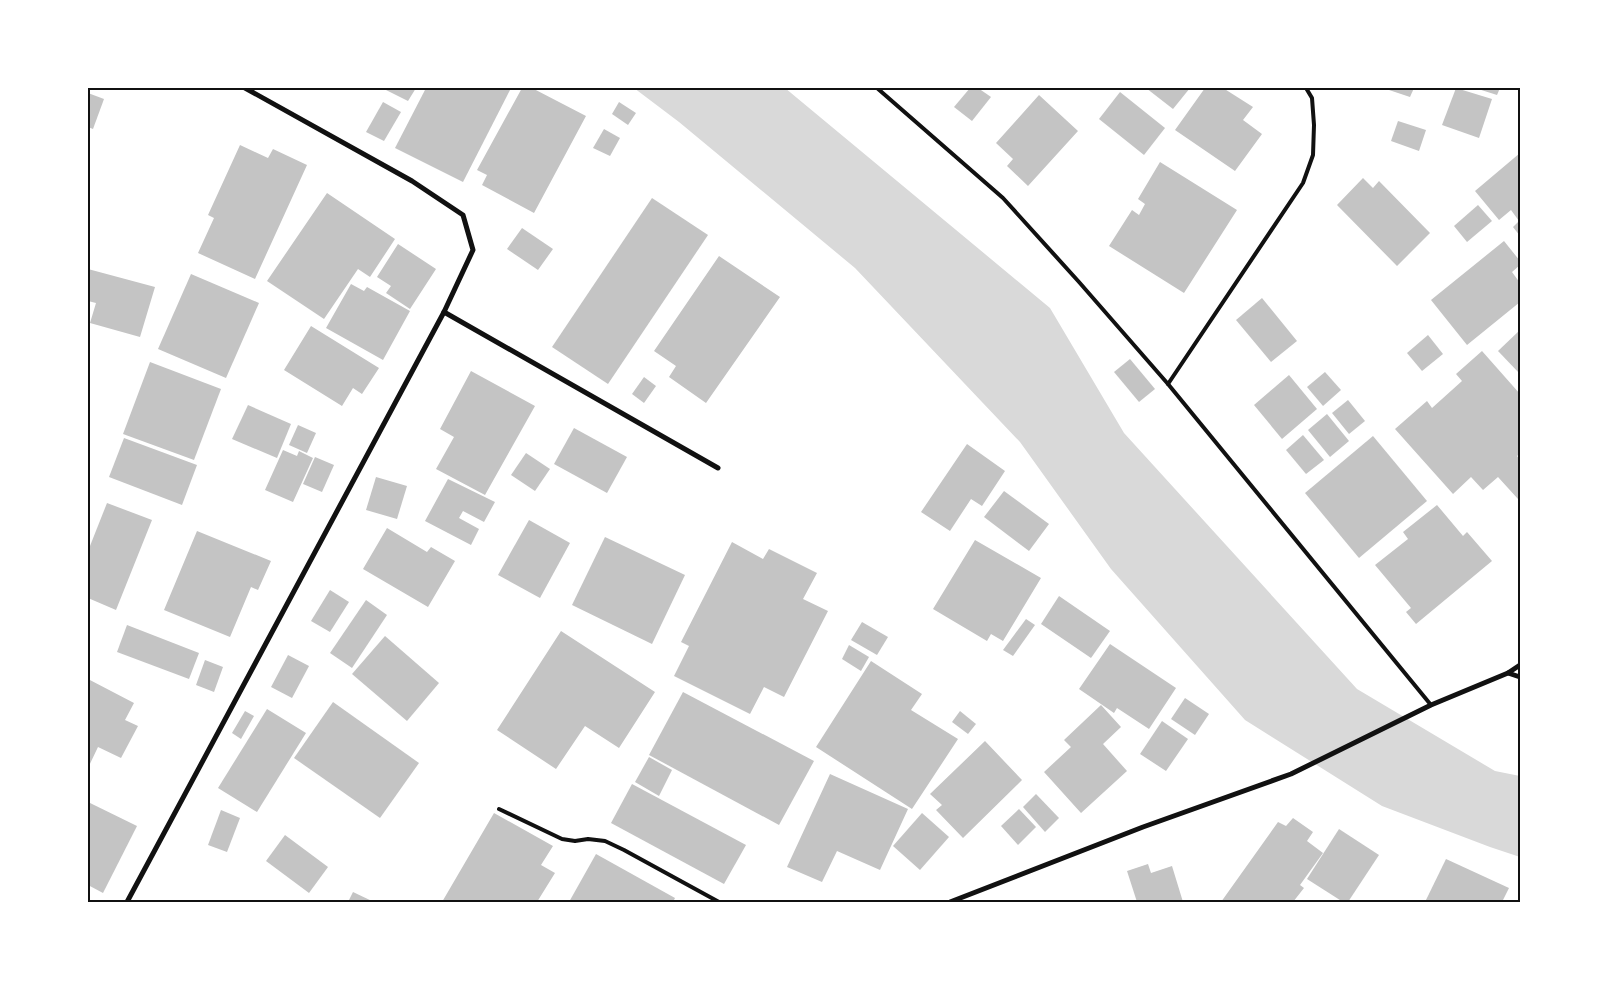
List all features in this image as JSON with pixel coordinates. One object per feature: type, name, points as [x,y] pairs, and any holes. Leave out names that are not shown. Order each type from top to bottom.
[{"type":"street","points":[[127,902],[444,312],[473,250],[463,215],[412,181],[245,88]]},
{"type":"street","points":[[444,312],[718,468]]},
{"type":"street","points":[[950,902],[1143,827],[1291,774],[1431,706],[1508,673],[1520,665]]},
{"type":"street","points":[[1508,673],[1520,677]]},
{"type":"lane","points":[[877,88],[1003,198],[1168,384],[1431,706]]},
{"type":"lane","points":[[1168,384],[1303,183],[1313,155],[1314,125],[1312,98],[1306,88]]},
{"type":"lane","points":[[499,809],[562,839],[605,841],[719,902]]},
{"type":"shaded area","points":[[634,88],[785,88],[1050,308],[1124,433],[1357,689],[1495,771],[1520,776],[1520,857],[1382,806],[1245,720],[1111,569],[1020,442],[855,268],[679,122]]},
{"type":"building","points":[[382,88],[416,88],[408,101]]},
{"type":"building","points":[[426,88],[511,88],[463,182],[395,148]]},
{"type":"building","points":[[522,88],[532,88],[586,116],[534,213],[482,185],[487,175],[477,170]]},
{"type":"building","points":[[970,88],[978,88],[991,97],[972,121],[954,107]]},
{"type":"building","points":[[1146,88],[1190,88],[1173,109]]},
{"type":"building","points":[[1205,88],[1223,88],[1253,107],[1243,120],[1262,134],[1235,171],[1175,130]]},
{"type":"building","points":[[1383,88],[1414,88],[1410,97]]},
{"type":"building","points":[[1456,88],[1492,99],[1479,138],[1442,125]]},
{"type":"building","points":[[1475,88],[1500,88],[1497,95]]},
{"type":"building","points":[[1120,92],[1165,128],[1144,155],[1099,119]]},
{"type":"building","points":[[88,93],[104,99],[93,129],[88,127]]},
{"type":"building","points":[[1039,95],[1078,131],[1028,186],[1007,166],[1013,159],[996,143]]},
{"type":"building","points":[[383,102],[401,112],[384,141],[366,132]]},
{"type":"building","points":[[619,102],[636,113],[628,125],[612,114]]},
{"type":"building","points":[[1398,121],[1426,130],[1419,151],[1391,141]]},
{"type":"building","points":[[604,129],[620,138],[610,156],[593,148]]},
{"type":"building","points":[[240,145],[268,158],[273,149],[307,165],[255,279],[198,253],[214,218],[208,215]]},
{"type":"building","points":[[1520,153],[1520,236],[1513,227],[1519,221],[1511,210],[1499,220],[1475,191]]},
{"type":"building","points":[[1160,162],[1237,210],[1184,293],[1109,246],[1132,210],[1139,215],[1145,204],[1138,199]]},
{"type":"building","points":[[1363,178],[1373,188],[1379,181],[1430,233],[1397,266],[1337,205]]},
{"type":"building","points":[[327,193],[395,239],[370,277],[358,269],[324,319],[267,281]]},
{"type":"building","points":[[652,198],[708,235],[608,384],[552,347]]},
{"type":"building","points":[[1478,205],[1492,221],[1467,242],[1454,226]]},
{"type":"building","points":[[522,228],[553,249],[538,270],[507,249]]},
{"type":"building","points":[[1504,241],[1520,261],[1520,265],[1512,272],[1520,283],[1520,302],[1467,345],[1431,300]]},
{"type":"building","points":[[398,244],[436,269],[410,309],[386,293],[391,286],[377,277]]},
{"type":"building","points":[[719,256],[780,297],[706,403],[669,377],[676,366],[654,351]]},
{"type":"building","points":[[88,269],[155,287],[140,337],[90,323],[96,303],[88,301]]},
{"type":"building","points":[[191,274],[259,303],[226,378],[158,349]]},
{"type":"building","points":[[351,284],[364,291],[367,287],[410,311],[383,360],[326,328]]},
{"type":"building","points":[[1262,298],[1297,341],[1271,362],[1236,320]]},
{"type":"building","points":[[311,326],[379,368],[362,394],[353,388],[342,406],[284,370]]},
{"type":"building","points":[[1520,330],[1520,374],[1498,351]]},
{"type":"building","points":[[1428,335],[1443,354],[1422,371],[1407,353]]},
{"type":"building","points":[[1482,351],[1520,394],[1520,453],[1517,456],[1520,460],[1520,496],[1518,499],[1498,477],[1483,490],[1471,477],[1453,494],[1395,429],[1427,401],[1432,408],[1462,381],[1456,374]]},
{"type":"building","points":[[1130,359],[1155,389],[1139,402],[1114,372]]},
{"type":"building","points":[[150,362],[221,389],[194,460],[123,434]]},
{"type":"building","points":[[471,371],[535,406],[485,495],[436,469],[454,437],[440,429]]},
{"type":"building","points":[[1325,372],[1341,390],[1323,406],[1307,387]]},
{"type":"building","points":[[1289,375],[1317,409],[1282,439],[1254,405]]},
{"type":"building","points":[[644,377],[656,386],[644,403],[632,394]]},
{"type":"building","points":[[1348,400],[1365,421],[1349,434],[1332,413]]},
{"type":"building","points":[[248,405],[291,424],[277,458],[232,439]]},
{"type":"building","points":[[1327,414],[1349,441],[1330,457],[1308,430]]},
{"type":"building","points":[[298,425],[316,433],[307,453],[289,445]]},
{"type":"building","points":[[574,428],[627,457],[607,493],[554,464]]},
{"type":"building","points":[[1303,435],[1324,460],[1306,474],[1286,450]]},
{"type":"building","points":[[1373,436],[1427,501],[1359,558],[1305,493]]},
{"type":"building","points":[[124,438],[197,465],[182,505],[109,477]]},
{"type":"building","points":[[967,444],[1005,471],[982,506],[971,499],[950,531],[921,512]]},
{"type":"building","points":[[283,450],[297,456],[299,451],[313,458],[293,502],[265,490]]},
{"type":"building","points":[[526,453],[550,469],[535,491],[511,475]]},
{"type":"building","points":[[315,457],[334,465],[322,492],[303,484]]},
{"type":"building","points":[[376,477],[407,486],[397,519],[366,510]]},
{"type":"building","points":[[448,479],[495,502],[484,522],[463,511],[459,518],[479,529],[471,545],[425,521]]},
{"type":"building","points":[[1004,491],[1049,524],[1029,551],[984,517]]},
{"type":"building","points":[[107,503],[152,520],[116,610],[88,598],[88,551]]},
{"type":"building","points":[[1437,505],[1463,536],[1467,532],[1492,561],[1416,624],[1406,612],[1411,608],[1375,565],[1408,539],[1403,532]]},
{"type":"building","points":[[529,520],[570,543],[540,598],[498,575]]},
{"type":"building","points":[[387,528],[427,552],[431,547],[455,561],[428,607],[363,569]]},
{"type":"building","points":[[197,531],[271,561],[258,590],[251,587],[230,637],[164,610]]},
{"type":"building","points":[[605,537],[685,575],[652,644],[572,605]]},
{"type":"building","points":[[975,540],[1041,578],[1003,641],[991,634],[987,641],[933,609]]},
{"type":"building","points":[[732,542],[763,559],[769,549],[817,573],[803,599],[828,611],[784,697],[764,687],[750,714],[674,676],[689,646],[681,642]]},
{"type":"building","points":[[330,590],[349,602],[330,632],[311,621]]},
{"type":"building","points":[[1059,596],[1110,631],[1091,658],[1041,624]]},
{"type":"building","points":[[366,600],[387,615],[352,668],[330,653]]},
{"type":"building","points":[[1026,619],[1035,625],[1013,656],[1003,650]]},
{"type":"building","points":[[862,622],[888,637],[877,655],[851,640]]},
{"type":"building","points":[[127,625],[199,653],[189,679],[117,652]]},
{"type":"building","points":[[561,631],[655,692],[619,748],[585,726],[556,769],[497,730]]},
{"type":"building","points":[[385,636],[439,683],[407,721],[352,674]]},
{"type":"building","points":[[1110,644],[1176,688],[1149,729],[1117,708],[1114,713],[1079,689]]},
{"type":"building","points":[[849,645],[869,657],[861,671],[842,659]]},
{"type":"building","points":[[288,655],[309,666],[292,698],[271,687]]},
{"type":"building","points":[[205,660],[223,667],[214,692],[196,685]]},
{"type":"building","points":[[871,661],[922,694],[911,710],[958,739],[912,809],[816,747]]},
{"type":"building","points":[[88,679],[134,703],[125,720],[138,726],[121,758],[98,747],[88,768]]},
{"type":"building","points":[[683,692],[814,761],[779,825],[649,755]]},
{"type":"building","points":[[1185,698],[1209,714],[1195,735],[1171,719]]},
{"type":"building","points":[[333,702],[419,763],[380,818],[294,758]]},
{"type":"building","points":[[1101,705],[1121,727],[1103,744],[1127,771],[1081,813],[1044,772],[1071,747],[1064,740]]},
{"type":"building","points":[[267,709],[306,733],[257,812],[218,788]]},
{"type":"building","points":[[245,711],[254,716],[241,739],[232,733]]},
{"type":"building","points":[[960,711],[976,724],[968,734],[952,722]]},
{"type":"building","points":[[1162,721],[1188,739],[1166,771],[1140,754]]},
{"type":"building","points":[[985,741],[1022,780],[963,838],[936,810],[942,805],[930,794]]},
{"type":"building","points":[[649,757],[672,770],[659,796],[635,782]]},
{"type":"building","points":[[830,774],[908,809],[880,870],[837,851],[822,882],[787,867]]},
{"type":"building","points":[[632,784],[746,845],[724,884],[611,823]]},
{"type":"building","points":[[1036,794],[1059,818],[1045,832],[1023,807]]},
{"type":"building","points":[[88,802],[137,826],[103,893],[88,885]]},
{"type":"building","points":[[1019,809],[1036,827],[1018,845],[1001,826]]},
{"type":"building","points":[[221,810],[240,818],[227,852],[208,845]]},
{"type":"building","points":[[494,813],[553,846],[541,865],[555,873],[537,902],[442,902]]},
{"type":"building","points":[[922,813],[949,837],[920,870],[893,846]]},
{"type":"building","points":[[1293,818],[1313,832],[1307,841],[1323,853],[1300,885],[1304,888],[1293,902],[1221,902],[1278,822],[1286,826]]},
{"type":"building","points":[[1339,829],[1379,855],[1348,902],[1343,902],[1307,879]]},
{"type":"building","points":[[285,835],[328,867],[309,893],[266,861]]},
{"type":"building","points":[[596,854],[675,898],[673,902],[569,902]]},
{"type":"building","points":[[1446,859],[1509,888],[1502,902],[1425,902]]},
{"type":"building","points":[[1148,864],[1151,873],[1172,866],[1183,902],[1137,902],[1127,871]]},
{"type":"building","points":[[353,892],[374,902],[348,902]]}]
